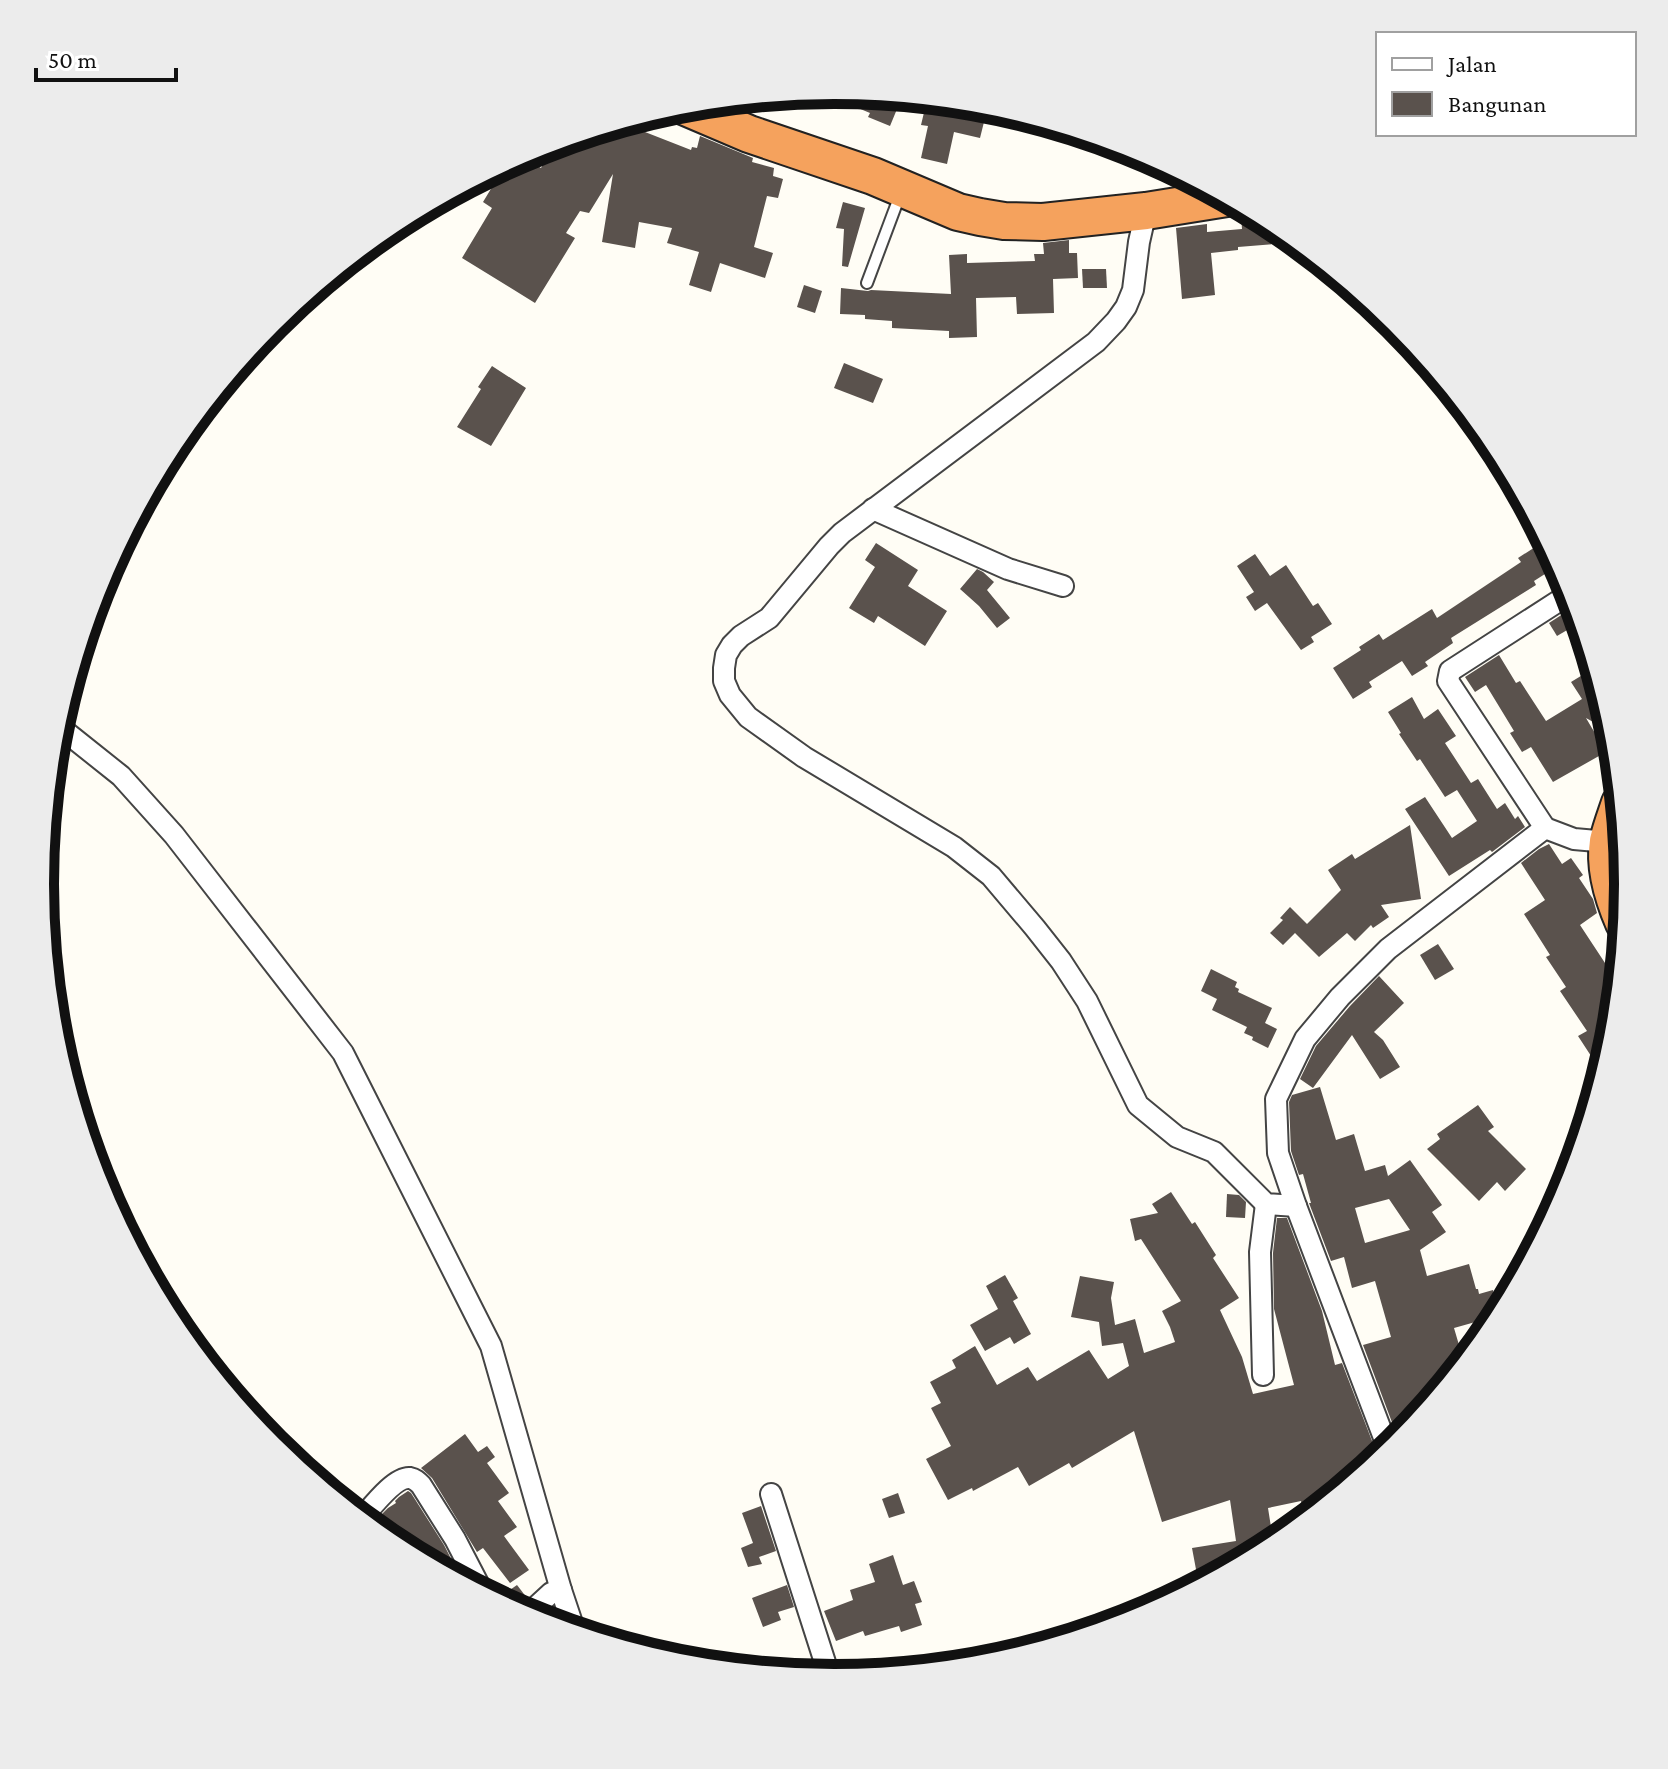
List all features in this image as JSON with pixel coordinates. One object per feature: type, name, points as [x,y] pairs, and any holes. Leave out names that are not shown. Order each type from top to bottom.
[{"type":"highway","points":[[705,115],[749,134],[873,176],[958,212],[1004,221],[1043,222],[1209,201]]},
{"type":"highway","points":[[1612,830],[1608,842],[1608,871],[1614,893]]},
{"type":"street","points":[[1146,211],[1133,290],[1116,321],[1096,342],[842,533],[769,618],[732,645],[726,655],[724,681],[730,695],[748,717],[804,757],[954,847],[991,876],[1061,961],[1087,1001],[1138,1105],[1177,1137],[1214,1152],[1266,1204],[1296,1206]]},
{"type":"street","points":[[873,509],[1008,569],[1063,586]]},
{"type":"street","points":[[1560,600],[1450,671],[1448,681],[1545,828],[1574,839],[1608,842]]},
{"type":"street","points":[[69,734],[121,776],[174,835],[343,1053],[491,1346],[570,1618]]},
{"type":"street","points":[[1384,1438],[1278,1153],[1276,1099],[1305,1039],[1340,997],[1388,949],[1545,828]]},
{"type":"street","points":[[1263,1375],[1260,1252],[1266,1204]]},
{"type":"street","points":[[370,1510],[402,1479],[414,1479],[455,1539],[474,1576]]},
{"type":"street","points":[[771,1494],[825,1664]]},
{"type":"street","points":[[537,1605],[551,1593],[561,1590]]},
{"type":"lane","points":[[867,283],[902,190]]},
{"type":"building","points":[[850,105],[898,107],[890,126],[868,117],[870,113]]},
{"type":"building","points":[[925,110],[985,119],[980,138],[954,132],[947,164],[921,158],[928,126],[921,125]]},
{"type":"building","points":[[647,127],[645,132],[691,150],[692,147],[697,148],[700,136],[753,158],[752,162],[774,168],[773,176],[783,179],[778,198],[767,196],[754,247],[773,253],[765,278],[720,263],[711,292],[689,285],[699,252],[667,243],[672,228],[639,222],[635,248],[602,242],[613,174],[589,213],[580,211],[566,233],[575,238],[535,303],[462,258],[492,208],[483,202],[495,182],[535,164],[541,168],[545,161]]},
{"type":"building","points":[[843,202],[865,208],[848,267],[842,266],[844,229],[836,228]]},
{"type":"building","points":[[1241,220],[1274,241],[1274,244],[1211,253],[1215,295],[1182,299],[1176,228],[1207,224],[1207,232],[1242,229]]},
{"type":"building","points":[[1069,240],[1069,253],[1077,253],[1078,278],[1053,279],[1054,313],[1017,314],[1016,297],[976,298],[977,337],[949,338],[949,331],[892,328],[892,321],[840,314],[841,288],[951,294],[949,255],[967,254],[967,263],[1035,261],[1034,254],[1044,254],[1043,243]]},
{"type":"building","points":[[1082,269],[1106,269],[1107,288],[1083,288]]},
{"type":"building","points":[[804,285],[822,291],[815,313],[797,307]]},
{"type":"building","points":[[844,363],[883,379],[873,403],[834,388]]},
{"type":"building","points":[[492,366],[526,388],[491,446],[457,427]]},
{"type":"building","points":[[876,543],[918,570],[908,586],[947,611],[925,646],[878,616],[874,623],[849,608],[875,567],[865,560]]},
{"type":"building","points":[[1537,546],[1548,572],[1534,581],[1536,585],[1451,638],[1453,643],[1425,662],[1428,666],[1412,676],[1402,661],[1369,682],[1372,687],[1353,699],[1333,668],[1379,634],[1383,640],[1432,609],[1437,618],[1521,562],[1518,558]]},
{"type":"building","points":[[1255,554],[1270,576],[1286,565],[1313,606],[1318,603],[1332,624],[1311,637],[1314,642],[1301,650],[1267,603],[1255,611],[1246,597],[1254,592],[1237,566]]},
{"type":"building","points":[[977,569],[994,582],[987,590],[1010,618],[997,628],[960,589]]},
{"type":"building","points":[[1565,613],[1571,628],[1557,636],[1549,623]]},
{"type":"building","points":[[1499,655],[1546,721],[1582,699],[1571,682],[1584,674],[1597,724],[1586,718],[1601,743],[1602,754],[1553,782],[1531,747],[1522,752],[1510,733],[1514,731],[1486,685],[1475,692],[1465,677]]},
{"type":"building","points":[[1412,697],[1424,719],[1438,709],[1456,736],[1445,743],[1471,783],[1478,779],[1497,809],[1505,803],[1515,819],[1518,816],[1525,827],[1492,852],[1490,850],[1449,876],[1405,809],[1425,797],[1452,838],[1477,821],[1457,790],[1445,797],[1399,734],[1388,712]]},
{"type":"building","points":[[1410,825],[1421,899],[1381,905],[1389,917],[1373,928],[1371,925],[1355,941],[1347,933],[1319,957],[1295,933],[1283,945],[1270,933],[1290,907],[1307,924],[1341,890],[1328,870],[1352,854],[1355,859]]},
{"type":"building","points":[[1549,844],[1562,864],[1571,858],[1583,875],[1579,878],[1593,899],[1597,913],[1580,925],[1605,963],[1610,960],[1593,1059],[1578,1036],[1587,1031],[1560,991],[1566,987],[1524,914],[1545,900],[1521,863]]},
{"type":"building","points":[[1438,944],[1454,969],[1435,980],[1420,955]]},
{"type":"building","points":[[1211,969],[1237,982],[1235,987],[1239,989],[1238,992],[1272,1008],[1265,1023],[1277,1029],[1268,1048],[1244,1033],[1247,1027],[1212,1010],[1217,999],[1201,991]]},
{"type":"building","points":[[1379,976],[1404,1003],[1374,1032],[1383,1040],[1400,1067],[1380,1079],[1352,1035],[1313,1088],[1300,1079],[1316,1046]]},
{"type":"building","points":[[1320,1087],[1336,1140],[1354,1134],[1365,1171],[1385,1165],[1388,1176],[1410,1160],[1442,1205],[1432,1212],[1446,1232],[1420,1250],[1427,1276],[1469,1264],[1479,1294],[1493,1290],[1495,1298],[1481,1320],[1454,1328],[1460,1349],[1394,1427],[1363,1345],[1391,1337],[1375,1281],[1352,1288],[1344,1257],[1331,1261],[1309,1203],[1303,1174],[1299,1175],[1291,1151],[1289,1102],[1292,1095]],"holes":[[[1389,1199],[1410,1230],[1365,1243],[1355,1208]]]},
{"type":"building","points":[[1478,1105],[1494,1127],[1488,1131],[1526,1169],[1505,1191],[1497,1182],[1479,1201],[1427,1149],[1440,1139],[1437,1134]]},
{"type":"building","points":[[1171,1192],[1192,1224],[1195,1222],[1216,1255],[1213,1258],[1239,1298],[1220,1310],[1242,1357],[1253,1394],[1294,1385],[1274,1309],[1273,1253],[1277,1218],[1287,1218],[1322,1311],[1335,1365],[1342,1363],[1374,1447],[1302,1508],[1301,1501],[1268,1508],[1271,1530],[1197,1574],[1192,1548],[1236,1541],[1230,1500],[1162,1522],[1134,1431],[1072,1468],[1069,1463],[1029,1486],[1018,1467],[973,1491],[972,1488],[948,1500],[926,1459],[951,1446],[931,1408],[941,1403],[930,1382],[956,1368],[952,1360],[975,1346],[997,1385],[1028,1367],[1037,1381],[1089,1350],[1108,1379],[1129,1366],[1123,1343],[1102,1346],[1099,1322],[1071,1317],[1080,1276],[1114,1282],[1111,1298],[1115,1325],[1135,1319],[1144,1353],[1175,1342],[1162,1311],[1181,1301],[1141,1239],[1135,1241],[1130,1219],[1158,1213],[1152,1204]]},
{"type":"building","points":[[1227,1194],[1239,1195],[1246,1202],[1245,1218],[1226,1217]]},
{"type":"building","points":[[1005,1275],[1018,1298],[1013,1301],[1031,1334],[1014,1344],[1010,1337],[985,1351],[970,1325],[998,1309],[986,1286]]},
{"type":"building","points":[[465,1434],[478,1452],[487,1446],[495,1457],[487,1463],[509,1493],[498,1501],[517,1527],[504,1536],[529,1570],[510,1583],[483,1548],[477,1552],[432,1478],[421,1468]]},
{"type":"building","points":[[408,1491],[411,1493],[455,1566],[382,1520],[380,1516]]},
{"type":"building","points":[[898,1493],[905,1513],[889,1518],[882,1499]]},
{"type":"building","points":[[761,1506],[776,1551],[759,1557],[762,1564],[748,1567],[741,1548],[753,1543],[742,1513]]},
{"type":"building","points":[[893,1555],[903,1585],[914,1581],[922,1602],[915,1604],[922,1625],[901,1632],[899,1626],[865,1636],[863,1631],[836,1641],[824,1611],[853,1600],[850,1590],[875,1582],[869,1564]]},
{"type":"building","points":[[517,1585],[527,1598],[524,1600],[507,1592]]},
{"type":"building","points":[[787,1585],[794,1607],[778,1612],[781,1620],[763,1627],[752,1598]]}]
